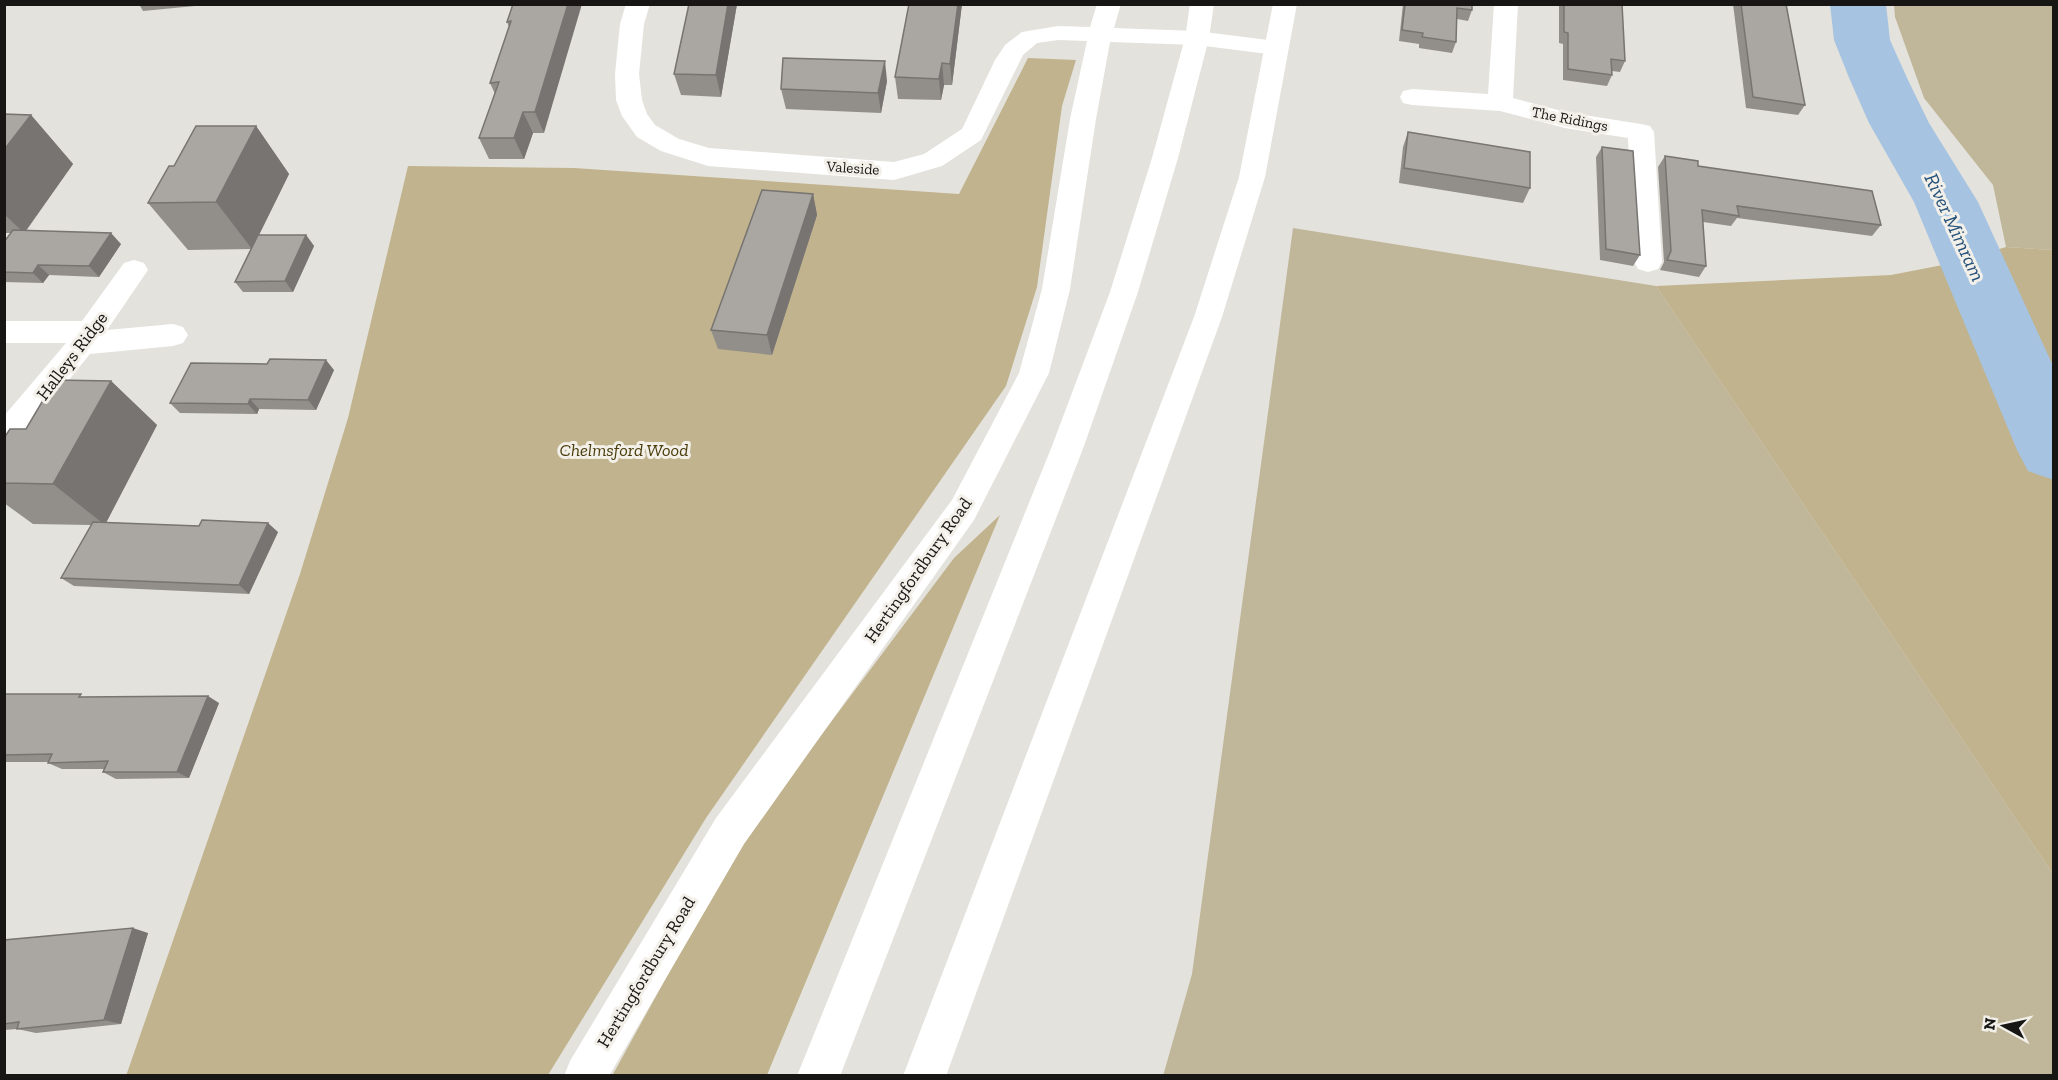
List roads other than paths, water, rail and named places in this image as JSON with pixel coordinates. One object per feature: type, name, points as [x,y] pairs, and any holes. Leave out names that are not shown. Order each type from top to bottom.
[{"type":"main road","name":"Valeside","points":[[638,4],[632,24],[627,83],[628,100],[635,116],[646,131],[670,145],[708,157],[894,171],[933,160],[972,134],[1007,60],[1021,42],[1042,34],[1104,19],[1197,38],[1276,48]]},
{"type":"main road","points":[[818,1076],[1076,424],[1124,292],[1165,158],[1197,38],[1202,4]]},
{"type":"main road","points":[[924,1076],[1208,316],[1252,177],[1285,4]]},
{"type":"main road","points":[[1500,103],[1506,4]]},
{"type":"main road","name":"Hertingfordbury Road","points":[[585,1076],[730,831],[963,510],[1034,373],[1056,289],[1083,119],[1104,19]]},
{"type":"main road","name":"The Ridings","points":[[1412,97],[1500,103],[1565,120],[1641,132],[1648,262]]},
{"type":"main road","name":"Halleys Ridge","points":[[4,437],[33,407],[88,338],[134,270]]},
{"type":"main road","points":[[4,332],[88,338],[173,335]]},
{"type":"water","points":[[1843,5],[1870,5],[1871,40],[1883,68],[1952,185],[1987,253],[1953,263],[1921,188],[1864,82],[1850,44]]},
{"type":"waterway","name":"River Mimram","points":[[1858,4],[1862,40],[1879,80],[1899,123],[1946,202],[2054,450]]},
{"type":"park label","name":"Chelmsford Wood","points":[[624,450]]}]
